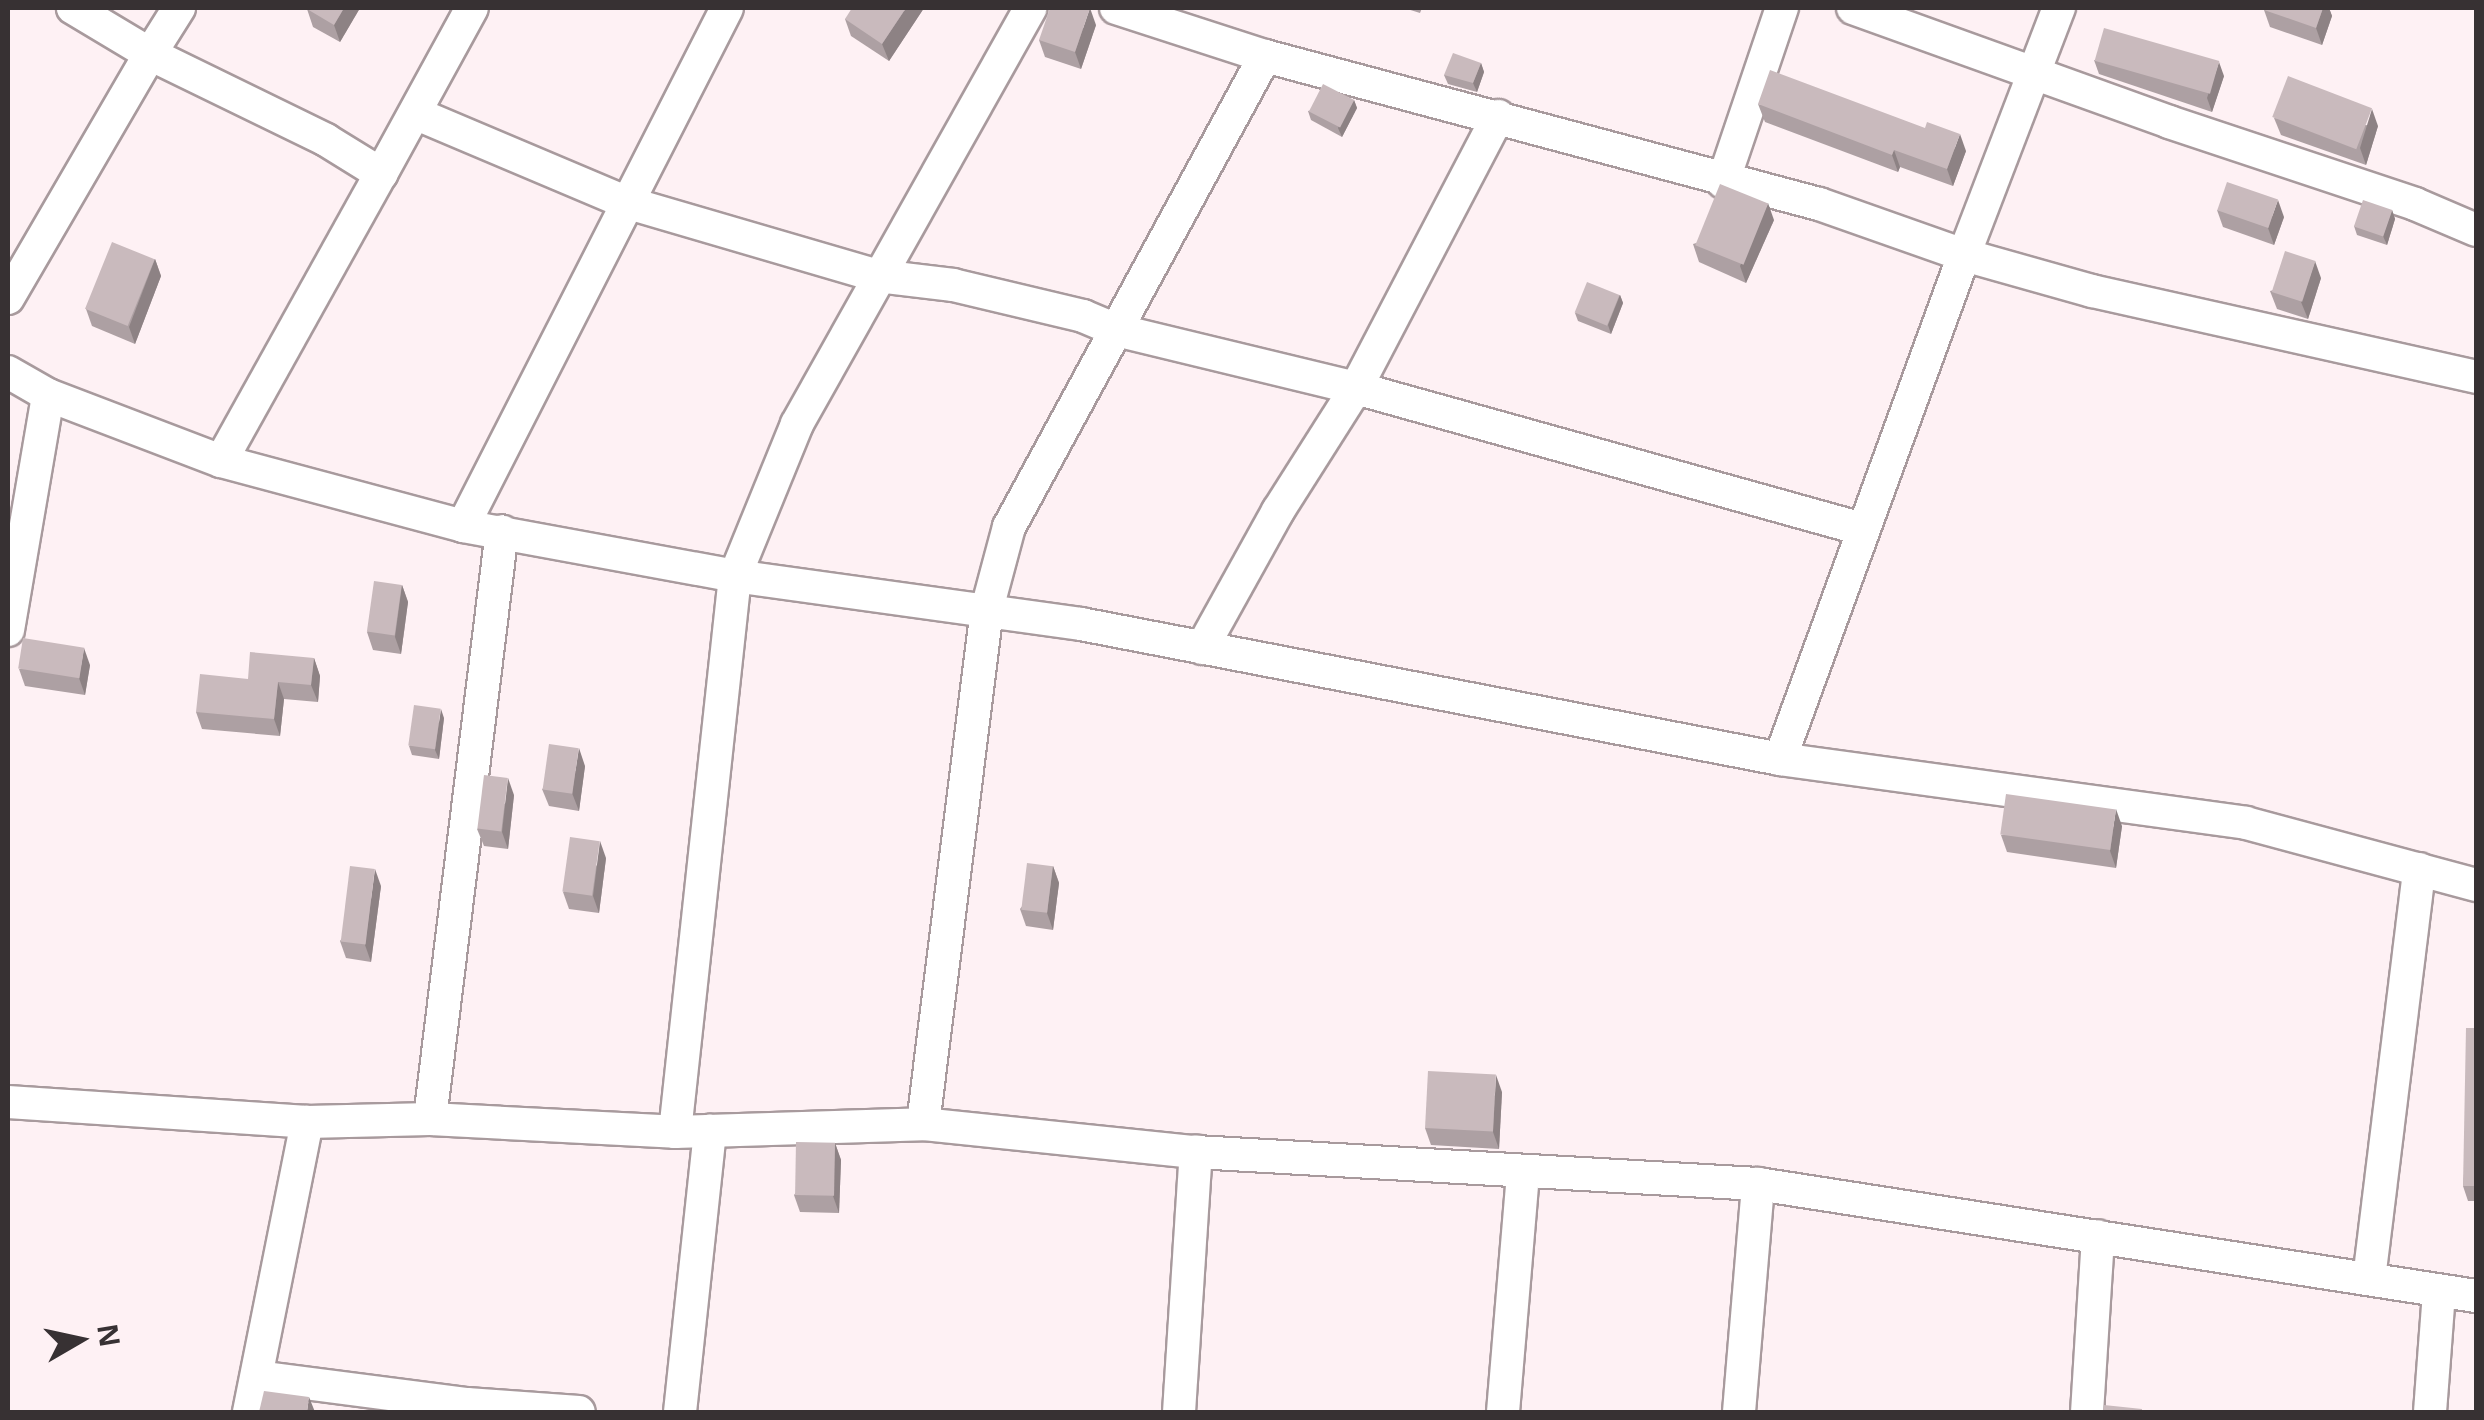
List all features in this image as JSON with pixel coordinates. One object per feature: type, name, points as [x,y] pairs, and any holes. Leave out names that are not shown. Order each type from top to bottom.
[{"type":"street","points":[[74,8],[150,54],[326,140],[381,174]]},
{"type":"street","points":[[8,298],[179,8]]},
{"type":"street","points":[[221,460],[417,114],[472,8]]},
{"type":"street","points":[[463,526],[625,202],[728,8]]},
{"type":"street","points":[[675,1132],[735,576],[796,424],[1030,8]]},
{"type":"street","points":[[1116,8],[1204,21],[1266,56],[1498,116],[1723,182],[1819,204],[1964,255],[2092,291],[2476,377]]},
{"type":"street","points":[[1723,182],[1782,8]]},
{"type":"street","points":[[1853,8],[2476,230]]},
{"type":"street","points":[[1780,759],[1964,255],[2060,8]]},
{"type":"street","points":[[923,1124],[987,609],[1009,527],[1266,56]]},
{"type":"street","points":[[417,114],[625,202],[878,276],[984,292],[1083,316],[1116,330],[1356,388],[1862,529]]},
{"type":"street","points":[[1202,648],[1278,511],[1356,388],[1498,116]]},
{"type":"street","points":[[8,372],[48,395],[221,460],[463,526],[735,576],[987,609],[1780,759],[2246,823],[2476,885]]},
{"type":"street","points":[[8,630],[48,395]]},
{"type":"street","points":[[430,1119],[502,532]]},
{"type":"street","points":[[2369,1279],[2418,869]]},
{"type":"street","points":[[8,1102],[307,1122],[430,1119],[675,1132],[923,1124],[1196,1152],[1758,1184],[2476,1296]]},
{"type":"street","points":[[249,1412],[307,1122]]},
{"type":"street","points":[[680,1412],[710,1131]]},
{"type":"street","points":[[1179,1412],[1196,1152]]},
{"type":"street","points":[[1503,1412],[1524,1172]]},
{"type":"street","points":[[1739,1412],[1758,1184]]},
{"type":"street","points":[[2087,1412],[2098,1236]]},
{"type":"street","points":[[2430,1412],[2440,1291]]},
{"type":"street","points":[[258,1377],[467,1408],[579,1412]]},
{"type":"building","points":[[308,8],[344,8],[334,25]]},
{"type":"building","points":[[852,8],[906,8],[882,44],[845,19]]},
{"type":"building","points":[[1050,8],[1090,8],[1075,52],[1039,40]]},
{"type":"building","points":[[2265,8],[2323,8],[2316,28]]},
{"type":"building","points":[[2104,28],[2219,61],[2210,94],[2095,61]]},
{"type":"building","points":[[1453,53],[1481,63],[1473,83],[1444,75]]},
{"type":"building","points":[[1770,70],[1925,128],[1927,122],[1960,134],[1947,169],[1894,150],[1892,155],[1758,104]]},
{"type":"building","points":[[2288,76],[2372,108],[2356,149],[2272,117]]},
{"type":"building","points":[[1323,84],[1354,100],[1340,128],[1309,112]]},
{"type":"building","points":[[2227,182],[2278,200],[2268,228],[2217,210]]},
{"type":"building","points":[[1720,184],[1768,203],[1743,265],[1695,245]]},
{"type":"building","points":[[2363,200],[2392,210],[2383,237],[2354,226]]},
{"type":"building","points":[[112,242],[155,259],[128,326],[85,309]]},
{"type":"building","points":[[2285,251],[2315,261],[2302,302],[2272,292]]},
{"type":"building","points":[[1587,282],[1619,295],[1607,326],[1575,313]]},
{"type":"building","points":[[374,581],[402,585],[395,635],[367,632]]},
{"type":"building","points":[[23,638],[84,648],[79,678],[18,669]]},
{"type":"building","points":[[250,652],[314,658],[311,685],[278,682],[274,719],[196,712],[200,674],[248,679]]},
{"type":"building","points":[[414,705],[441,709],[435,749],[408,746]]},
{"type":"building","points":[[549,744],[579,748],[572,794],[543,790]]},
{"type":"building","points":[[484,775],[508,778],[501,832],[477,829]]},
{"type":"building","points":[[2006,794],[2116,809],[2110,850],[2000,835]]},
{"type":"building","points":[[570,837],[600,841],[592,896],[562,891]]},
{"type":"building","points":[[1027,863],[1053,866],[1047,913],[1021,910]]},
{"type":"building","points":[[350,866],[375,869],[366,944],[341,941]]},
{"type":"building","points":[[2466,1028],[2476,1028],[2476,1186],[2463,1186]]},
{"type":"building","points":[[1428,1071],[1496,1075],[1493,1131],[1425,1128]]},
{"type":"building","points":[[796,1142],[835,1143],[834,1196],[795,1195]]},
{"type":"building","points":[[264,1391],[309,1397],[307,1412],[259,1412]]},
{"type":"building","points":[[2104,1405],[2142,1409],[2142,1412],[2103,1412]]}]
